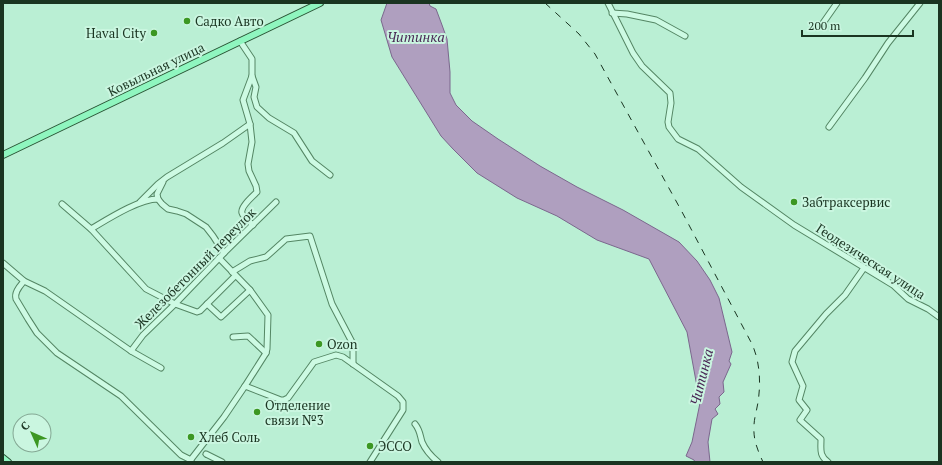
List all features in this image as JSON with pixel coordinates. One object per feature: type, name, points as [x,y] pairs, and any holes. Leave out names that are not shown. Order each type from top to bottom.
[{"type":"main road","name":"Ковыльная улица","points":[[3,155],[320,3]]},
{"type":"main road","points":[[3,458],[8,462]]},
{"type":"street","name":"Геодезическая улица","points":[[608,3],[633,53],[642,66],[670,92],[671,104],[668,122],[669,127],[678,139],[698,149],[741,187],[794,225],[893,285],[908,299],[939,316]]},
{"type":"street","points":[[823,23],[837,3]]},
{"type":"street","points":[[829,127],[865,78],[888,43],[920,3]]},
{"type":"street","points":[[612,13],[627,14],[656,20],[686,36]]},
{"type":"street","points":[[240,41],[252,58],[252,76],[256,87],[254,97],[257,107],[269,118],[294,133],[312,161],[330,175]]},
{"type":"street","points":[[252,76],[243,100],[250,124],[252,142],[248,164],[249,171],[256,186],[257,192],[243,206],[242,213],[253,225]]},
{"type":"street","points":[[139,203],[164,179],[223,143],[250,124]]},
{"type":"street","points":[[164,179],[157,194],[158,199],[162,204],[168,209],[186,214],[206,226],[224,253]]},
{"type":"street","points":[[91,229],[139,203],[158,199]]},
{"type":"street","name":"Железобетонный переулок","points":[[131,351],[143,335],[276,202]]},
{"type":"street","points":[[62,204],[91,229],[146,289],[174,304],[197,312],[207,304],[234,274],[250,262],[266,257],[286,239],[310,236],[332,304],[353,344],[353,364]]},
{"type":"street","points":[[24,281],[15,295],[16,299],[37,333],[57,353],[121,396],[181,455],[190,461],[224,417],[266,353],[267,349],[268,315],[250,290],[219,258]]},
{"type":"street","points":[[3,263],[24,281],[45,291],[131,351],[161,368]]},
{"type":"street","points":[[828,462],[822,458],[820,451],[821,439],[800,420],[807,410],[799,400],[803,386],[792,362],[795,351],[845,294],[864,268]]},
{"type":"street","points":[[207,304],[221,317],[250,290]]},
{"type":"street","points":[[233,337],[248,336],[266,353]]},
{"type":"street","points":[[245,386],[284,400],[288,398],[314,362],[336,355],[343,357],[398,396],[403,402],[403,410],[370,462]]},
{"type":"street","points":[[415,424],[420,432],[423,443],[438,462]]},
{"type":"street","points":[[206,454],[222,462]]},
{"type":"water","name":"Читинка","points":[[387,3],[429,3],[430,6],[436,9],[447,39],[450,93],[456,105],[472,121],[540,166],[577,187],[623,210],[679,242],[697,261],[710,280],[719,298],[732,352],[729,361],[731,364],[723,382],[724,392],[719,397],[720,404],[715,409],[718,414],[712,419],[708,442],[710,462],[695,462],[686,456],[692,442],[700,403],[687,332],[649,259],[597,240],[557,216],[517,198],[477,173],[441,136],[392,57],[381,20]]},
{"type":"railway","points":[[545,3],[579,34],[595,54],[681,210],[752,344],[757,358],[760,380],[758,405],[754,423],[754,436],[763,462]]},
{"type":"place","name":"Садко Авто","points":[[187,21]]},
{"type":"place","name":"Haval Сity","points":[[154,33]]},
{"type":"place","name":"Забтраксервис","points":[[794,202]]},
{"type":"place","name":"Ozon","points":[[319,344]]},
{"type":"place","name":"Отделение связи №3","points":[[257,412]]},
{"type":"place","name":"Хлеб Соль","points":[[191,437]]},
{"type":"place","name":"ЭССО","points":[[370,446]]}]
